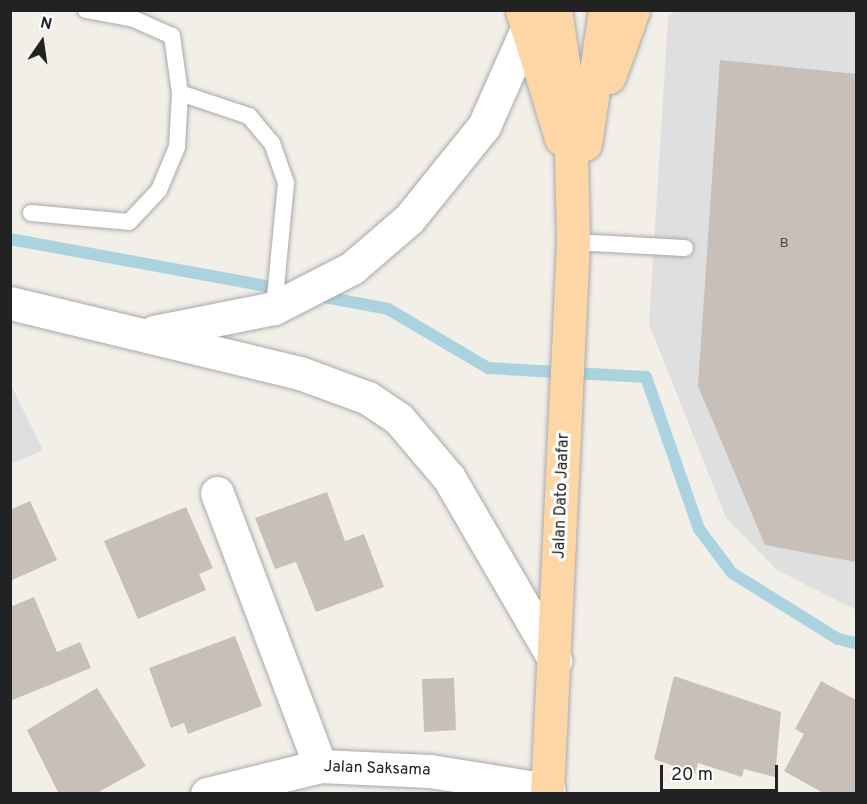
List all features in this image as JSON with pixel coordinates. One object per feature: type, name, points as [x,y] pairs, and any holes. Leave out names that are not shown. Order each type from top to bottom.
[{"type":"main road","name":"Jalan Dato Jaafar","points":[[555,10],[577,151]]},
{"type":"main road","name":"Jalan Dato Jaafar","points":[[548,792],[567,331],[573,242],[573,198],[577,151],[604,10]]},
{"type":"main road","points":[[577,151],[633,10]]},
{"type":"main road","points":[[524,20],[546,102],[577,151]]},
{"type":"street","points":[[145,333],[280,294],[352,268],[409,219],[484,126],[524,20]]},
{"type":"street","points":[[10,303],[145,333],[300,373],[368,398],[399,419],[471,511],[555,660]]},
{"type":"street","points":[[217,493],[320,766]]},
{"type":"street","name":"Jalan Saksama","points":[[207,794],[320,766],[430,771],[548,792]]},
{"type":"lane","points":[[31,213],[129,222],[159,190],[177,147],[180,93],[172,36],[134,19],[86,10]]},
{"type":"lane","points":[[180,93],[249,116],[272,143],[286,183],[280,294]]},
{"type":"lane","points":[[573,242],[685,248]]},
{"type":"shaded area","points":[[676,10],[856,11],[856,610],[777,570],[726,518],[649,324],[668,17]]},
{"type":"shaded area","points":[[10,383],[43,450],[11,464],[10,464]]},
{"type":"building","points":[[720,60],[856,74],[856,562],[765,545],[698,386]]},
{"type":"building","points":[[327,492],[345,541],[364,534],[384,587],[316,612],[296,562],[275,569],[255,518]]},
{"type":"building","points":[[30,501],[57,560],[10,581],[10,505],[12,509]]},
{"type":"building","points":[[186,507],[213,568],[199,574],[206,590],[138,619],[104,541]]},
{"type":"building","points":[[34,597],[57,652],[80,642],[91,668],[10,701],[10,607]]},
{"type":"building","points":[[235,636],[262,706],[188,734],[184,723],[171,728],[149,668]]},
{"type":"building","points":[[674,676],[781,712],[775,777],[744,769],[742,777],[698,763],[695,774],[654,759]]},
{"type":"building","points":[[454,678],[456,730],[424,732],[422,679]]},
{"type":"building","points":[[821,681],[856,700],[856,794],[825,794],[784,771],[804,734],[795,729]]},
{"type":"building","points":[[97,688],[146,766],[95,794],[59,794],[27,730]]},
{"type":"waterway","points":[[10,239],[282,289]]},
{"type":"waterway","points":[[314,295],[388,309],[488,368],[646,377],[699,529],[732,573],[838,639],[856,643]]}]
